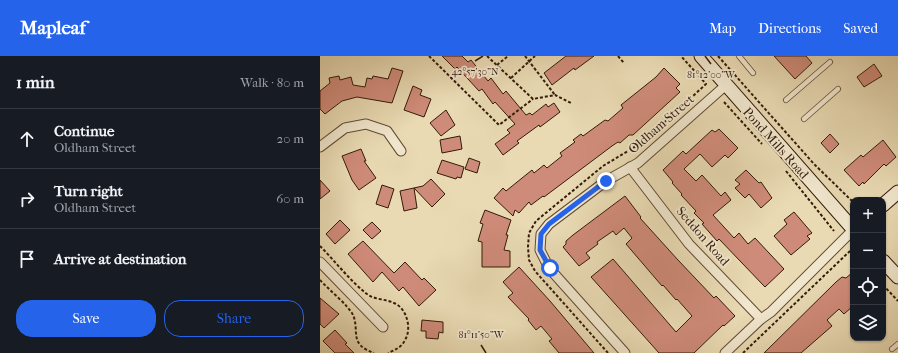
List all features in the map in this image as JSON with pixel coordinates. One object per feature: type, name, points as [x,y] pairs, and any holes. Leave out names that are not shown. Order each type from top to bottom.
[{"type":"main road","name":"Pond Mills Road","points":[[701,56],[850,227]]},
{"type":"main road","points":[[886,202],[898,192]]},
{"type":"main road","points":[[886,264],[898,277]]},
{"type":"street","name":"Oldham Street","points":[[625,353],[550,268],[540,250],[541,234],[549,224],[606,181],[638,163],[726,85]]},
{"type":"street","points":[[320,147],[345,128],[366,124],[388,131],[401,151]]},
{"type":"street","name":"Seddon Road","points":[[630,167],[689,244],[761,319]]},
{"type":"street","points":[[725,353],[761,319],[771,312],[850,233]]},
{"type":"street","points":[[320,262],[383,327]]},
{"type":"lane","points":[[739,56],[752,73]]},
{"type":"lane","points":[[786,100],[830,62]]},
{"type":"lane","points":[[804,119],[838,89]]},
{"type":"lane","points":[[892,349],[898,344]]},
{"type":"path","points":[[430,56],[500,125],[533,99],[555,95]]},
{"type":"path","points":[[487,56],[533,99]]},
{"type":"path","points":[[497,65],[508,56]]},
{"type":"path","points":[[525,56],[555,95],[570,103]]},
{"type":"path","points":[[511,78],[528,60],[535,56]]},
{"type":"path","points":[[618,56],[624,63]]},
{"type":"path","points":[[608,353],[535,270],[529,260],[529,233],[536,221],[549,210],[603,166],[643,142],[706,84],[681,56]]},
{"type":"path","points":[[718,56],[814,164],[850,199]]},
{"type":"path","points":[[724,102],[766,149]]},
{"type":"path","points":[[782,166],[834,231]]},
{"type":"path","points":[[320,246],[368,295],[395,303],[402,309],[406,317],[408,332],[405,341],[398,349],[388,353]]},
{"type":"path","points":[[743,353],[850,251]]},
{"type":"path","points":[[320,280],[353,315],[356,336],[360,345],[374,353]]},
{"type":"path","points":[[886,288],[898,301]]},
{"type":"building","points":[[442,56],[462,56],[468,62],[471,60],[488,81],[491,78],[503,94],[506,91],[526,115],[530,113],[532,115],[546,104],[548,107],[554,103],[560,112],[540,127],[539,125],[517,141],[519,143],[503,155],[495,144],[510,133],[507,130],[515,124],[495,102],[493,104],[482,89],[479,91],[457,67],[455,69]]},
{"type":"building","points":[[566,56],[594,56],[575,70],[574,68],[552,85],[544,73]]},
{"type":"building","points":[[774,56],[806,56],[812,63],[795,79]]},
{"type":"building","points":[[874,64],[882,76],[864,87],[857,77]]},
{"type":"building","points":[[392,68],[403,71],[392,103],[357,97],[342,101],[325,114],[320,109],[320,91],[330,83],[329,78],[339,76],[340,80],[351,77],[353,85],[365,87],[367,78],[372,79],[373,76],[388,79]]},
{"type":"building","points":[[664,68],[680,84],[676,88],[680,92],[633,135],[629,135],[620,143],[618,142],[612,146],[544,197],[543,196],[531,205],[529,202],[519,213],[515,210],[513,216],[494,198],[503,188],[506,191],[532,170],[534,173],[544,165],[547,168],[562,156],[560,153],[575,142],[573,140],[581,134],[583,136],[605,120],[608,121],[623,108],[621,105],[656,77]]},
{"type":"building","points":[[413,86],[422,90],[420,95],[431,99],[424,117],[404,110]]},
{"type":"building","points":[[446,110],[455,125],[441,136],[430,123]]},
{"type":"building","points":[[719,129],[738,148],[728,158],[725,155],[712,167],[700,154],[684,169],[696,181],[702,175],[721,196],[725,192],[731,200],[713,215],[734,238],[739,233],[748,244],[755,238],[784,269],[765,287],[719,239],[717,241],[702,224],[704,223],[694,213],[696,211],[681,195],[682,194],[663,170],[683,151],[686,154],[712,130],[715,132]]},
{"type":"building","points":[[830,134],[839,144],[830,153],[821,143]]},
{"type":"building","points":[[460,136],[462,149],[442,153],[440,140]]},
{"type":"building","points":[[883,140],[896,157],[886,166],[884,164],[864,184],[863,182],[859,186],[844,170],[861,155],[863,157]]},
{"type":"building","points":[[361,149],[366,161],[364,161],[376,178],[359,190],[352,180],[342,156]]},
{"type":"building","points":[[469,158],[480,162],[477,173],[465,169]]},
{"type":"building","points":[[442,160],[464,167],[461,178],[457,177],[456,179],[437,173]]},
{"type":"building","points":[[746,170],[759,183],[761,182],[772,198],[761,208],[749,194],[745,198],[735,188],[740,184],[735,180]]},
{"type":"building","points":[[431,179],[445,194],[432,207],[414,188],[417,208],[404,211],[400,191],[423,186]]},
{"type":"building","points":[[320,180],[330,191],[320,199]]},
{"type":"building","points":[[382,185],[394,189],[388,208],[376,204]]},
{"type":"building","points":[[625,196],[641,217],[640,218],[678,260],[714,298],[716,296],[735,316],[724,326],[723,325],[694,353],[659,353],[591,277],[613,259],[676,332],[692,316],[663,285],[662,286],[626,244],[632,238],[624,228],[616,235],[613,231],[597,242],[598,244],[586,253],[590,258],[579,266],[563,247],[566,244],[566,241],[573,235]]},
{"type":"building","points":[[485,210],[511,220],[506,235],[508,235],[504,250],[510,251],[510,267],[482,267],[482,242],[478,241],[483,224],[480,223]]},
{"type":"building","points":[[794,212],[812,233],[807,236],[810,239],[791,255],[774,236],[787,224],[784,220]]},
{"type":"building","points":[[340,220],[350,230],[335,244],[326,234]]},
{"type":"building","points":[[372,222],[381,231],[372,239],[363,230]]},
{"type":"building","points":[[363,241],[394,273],[405,262],[422,280],[424,278],[436,290],[419,306],[403,287],[399,291],[382,272],[373,282],[348,254]]},
{"type":"building","points":[[519,267],[594,353],[559,353],[549,341],[552,339],[541,326],[536,330],[528,320],[529,319],[508,297],[513,293],[503,282]]},
{"type":"building","points":[[850,275],[850,309],[844,314],[839,309],[827,320],[832,326],[801,353],[764,353],[836,282],[842,277],[846,278]]},
{"type":"building","points":[[320,298],[339,314],[324,328],[320,324]]},
{"type":"building","points":[[422,320],[443,322],[443,333],[439,332],[438,339],[426,338],[426,331],[421,331]]},
{"type":"building","points":[[335,330],[347,343],[345,344],[354,353],[335,353],[323,341]]},
{"type":"route","points":[[550,268],[540,250],[541,234],[549,224],[606,181]]}]
